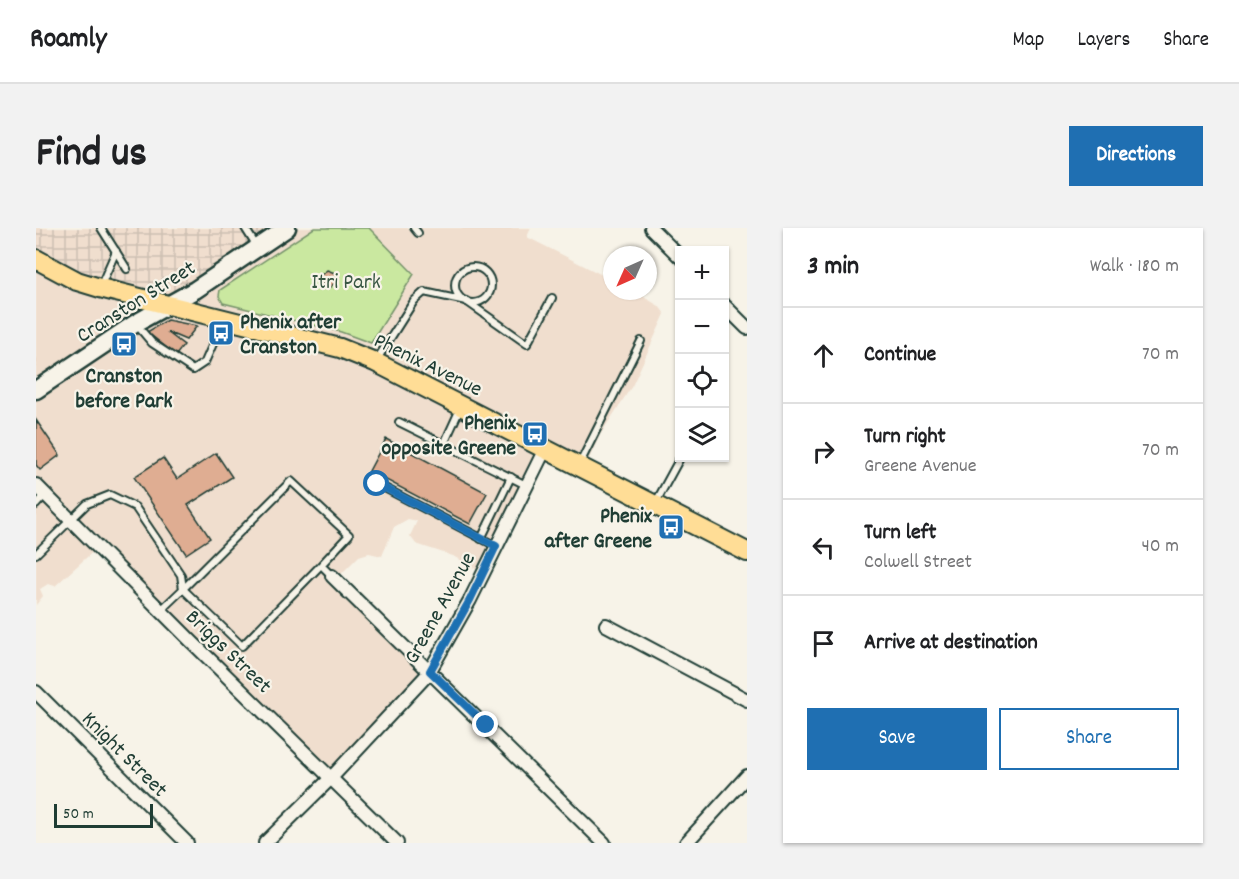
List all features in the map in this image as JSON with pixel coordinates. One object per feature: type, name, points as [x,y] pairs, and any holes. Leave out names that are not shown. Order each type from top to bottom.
[{"type":"main road","name":"Cranston Street","points":[[36,390],[136,323],[171,304],[287,228]]},
{"type":"main road","name":"Phenix Avenue","points":[[41,264],[77,281],[100,288],[224,317],[340,348],[375,362],[747,552]]},
{"type":"street","points":[[651,228],[675,252]]},
{"type":"street","points":[[729,310],[747,328]]},
{"type":"street","name":"Greene Avenue","points":[[265,843],[332,777],[430,671],[470,600],[545,449]]},
{"type":"street","name":"Briggs Street","points":[[36,485],[397,843]]},
{"type":"street","points":[[332,576],[604,843]]},
{"type":"street","points":[[606,625],[747,700]]},
{"type":"street","name":"Knight Street","points":[[36,692],[187,843]]},
{"type":"street","points":[[686,843],[747,776]]},
{"type":"lane","points":[[101,228],[127,269]]},
{"type":"lane","points":[[245,228],[257,248]]},
{"type":"lane","points":[[100,288],[116,251]]},
{"type":"lane","points":[[375,362],[419,294],[429,292],[466,301],[477,302],[489,291],[487,274],[477,267],[465,268],[455,282],[457,294],[466,301],[527,344],[552,298]]},
{"type":"lane","points":[[136,323],[152,343],[193,370],[204,362],[224,317]]},
{"type":"lane","points":[[578,466],[641,341]]},
{"type":"lane","points":[[444,444],[462,406]]},
{"type":"lane","points":[[399,422],[526,485]]},
{"type":"lane","points":[[654,505],[678,462]]},
{"type":"lane","points":[[481,538],[511,477]]},
{"type":"lane","points":[[36,554],[87,504],[110,495],[135,507],[181,575],[183,589],[242,646],[349,535],[291,481],[183,589],[161,611]]},
{"type":"lane","points":[[377,484],[496,546]]},
{"type":"lane","points":[[36,505],[46,494]]},
{"type":"lane","points":[[321,565],[332,576]]},
{"type":"shaded area","points":[[36,228],[281,228],[166,303],[100,284],[36,255]]},
{"type":"shaded area","points":[[281,228],[531,228],[527,237],[603,275],[603,300],[649,300],[659,306],[665,314],[632,386],[600,435],[587,463],[549,446],[481,572],[453,556],[416,544],[410,536],[417,521],[408,519],[394,527],[382,556],[369,553],[359,556],[336,579],[427,673],[334,775],[97,548],[55,586],[48,584],[40,589],[43,596],[36,605],[36,255]]},
{"type":"green space","name":"Itri Park","points":[[314,228],[369,228],[414,274],[371,343],[341,332],[223,303],[219,296],[220,290]]},
{"type":"building","points":[[327,270],[335,273],[336,282],[329,288],[322,285],[320,276]]},
{"type":"building","points":[[167,320],[197,326],[186,340],[167,332],[184,345],[176,355],[147,332]]},
{"type":"building","points":[[36,420],[60,455],[40,470],[36,465]]},
{"type":"building","points":[[386,439],[487,493],[470,524],[369,471]]},
{"type":"building","points":[[216,453],[232,477],[188,505],[210,538],[186,554],[134,477],[163,458],[177,479]]},
{"type":"place","name":"Phenix after Cranston","points":[[221,333]]},
{"type":"place","name":"Cranston before Park","points":[[124,344]]},
{"type":"place","name":"Phenix opposite Greene","points":[[535,434]]},
{"type":"place","name":"Phenix after Greene","points":[[671,527]]},
{"type":"route","points":[[377,484],[496,546],[470,600],[430,671],[486,725]]}]
